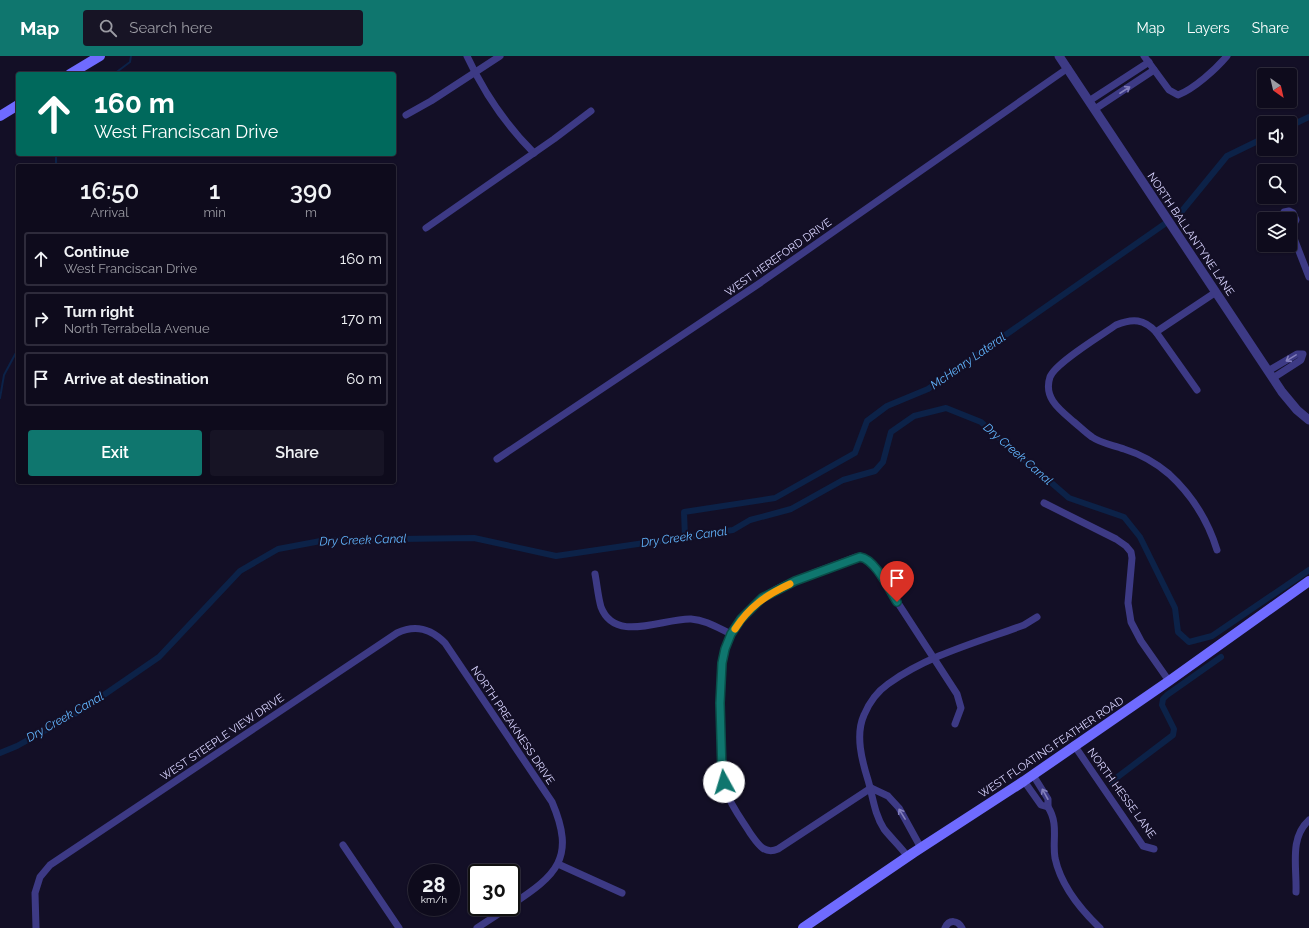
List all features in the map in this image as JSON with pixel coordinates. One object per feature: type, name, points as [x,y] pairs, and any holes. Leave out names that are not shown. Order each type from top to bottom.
[{"type":"main road","points":[[73,72],[100,56]]},
{"type":"main road","points":[[0,116],[16,106]]},
{"type":"main road","name":"WEST FLOATING FEATHER ROAD","points":[[803,928],[908,856],[1033,775],[1074,745],[1170,681],[1309,581]]},
{"type":"street","points":[[467,56],[496,109],[508,125],[534,153]]},
{"type":"street","points":[[406,115],[432,101],[475,71],[500,56]]},
{"type":"street","name":"NORTH BALLANTYNE LANE","points":[[1060,56],[1270,375],[1286,398],[1309,420]]},
{"type":"street","points":[[1144,56],[1169,90],[1178,95],[1185,92],[1213,70],[1227,56]]},
{"type":"street","points":[[1092,105],[1149,62]]},
{"type":"street","name":"WEST HEREFORD DRIVE","points":[[497,459],[760,283],[1068,68]]},
{"type":"street","points":[[1092,105],[1154,70]]},
{"type":"street","points":[[426,228],[534,153],[591,111]]},
{"type":"street","points":[[1297,245],[1309,277]]},
{"type":"street","points":[[1156,332],[1216,292]]},
{"type":"street","points":[[1197,390],[1156,332],[1150,326],[1136,320],[1127,320],[1116,325],[1060,364],[1050,377],[1048,390],[1051,400],[1058,408],[1093,438],[1146,459],[1162,469],[1180,486],[1195,503],[1205,519],[1217,550]]},
{"type":"street","points":[[1270,375],[1297,354],[1306,352]]},
{"type":"street","points":[[1044,503],[1116,539],[1126,546],[1131,552],[1132,565],[1128,603],[1131,622],[1141,641],[1170,681]]},
{"type":"street","points":[[871,788],[773,851],[767,851],[759,846],[735,809],[726,791],[722,773],[720,703],[722,663],[725,649],[731,634],[746,614],[762,598],[795,581],[856,557],[865,558],[872,563],[957,694],[961,708],[956,724]]},
{"type":"street","points":[[595,574],[601,607],[613,623],[623,627],[634,627],[689,619],[709,623],[731,634]]},
{"type":"street","points":[[908,856],[884,829],[874,807],[871,788],[863,764],[860,743],[863,716],[873,698],[887,684],[934,658],[1024,625],[1037,617]]},
{"type":"street","name":"NORTH PREAKNESS DRIVE","points":[[406,629],[416,628],[428,630],[437,635],[446,643],[552,802],[560,821],[563,837],[562,851],[558,864]]},
{"type":"street","name":"WEST STEEPLE VIEW DRIVE","points":[[36,928],[35,893],[40,877],[52,864],[390,637],[406,629]]},
{"type":"street","name":"NORTH HESSE LANE","points":[[1074,745],[1143,846],[1154,849]]},
{"type":"street","points":[[1033,775],[1048,799],[1048,807],[1052,814],[1055,838],[1055,857],[1061,878],[1072,896],[1100,928]]},
{"type":"street","points":[[1024,781],[1041,805],[1048,807]]},
{"type":"street","points":[[871,788],[888,796],[899,808],[921,848]]},
{"type":"street","points":[[1296,892],[1296,843],[1302,828],[1309,820]]},
{"type":"street","points":[[343,845],[399,928]]},
{"type":"street","points":[[520,899],[545,882],[558,864],[622,893]]},
{"type":"street","points":[[477,928],[495,916]]},
{"type":"street","points":[[945,928],[948,923],[954,921],[960,924],[962,928]]},
{"type":"waterway","points":[[117,72],[130,62],[131,56]]},
{"type":"waterway","name":"McHenry Lateral","points":[[1297,123],[1309,117]]},
{"type":"waterway","name":"McHenry Lateral","points":[[1176,216],[1182,211],[1227,156],[1257,141]]},
{"type":"waterway","points":[[56,156],[56,164]]},
{"type":"waterway","name":"McHenry Lateral","points":[[685,537],[684,512],[775,498],[855,453],[867,421],[887,406],[928,389],[1166,223]]},
{"type":"waterway","points":[[0,398],[4,375],[16,353]]},
{"type":"waterway","name":"Dry Creek Canal","points":[[0,753],[17,746],[82,710],[159,657],[240,571],[278,549],[326,540],[474,538],[556,556],[733,530],[750,520],[791,509],[843,480],[875,471],[883,462],[891,432],[914,416],[946,408],[981,422],[1069,498],[1124,517],[1140,537],[1175,608],[1178,632],[1189,642],[1212,636],[1309,570]]},
{"type":"waterway","points":[[1111,782],[1173,735],[1174,729],[1162,705],[1163,699],[1221,657]]},
{"type":"slow traffic","points":[[735,629],[741,619],[762,598],[790,584]]},
{"type":"route","points":[[724,782],[722,773],[720,703],[722,663],[725,649],[731,634],[741,619],[751,608],[762,598],[778,589],[856,557],[865,558],[872,563],[897,602]]}]
